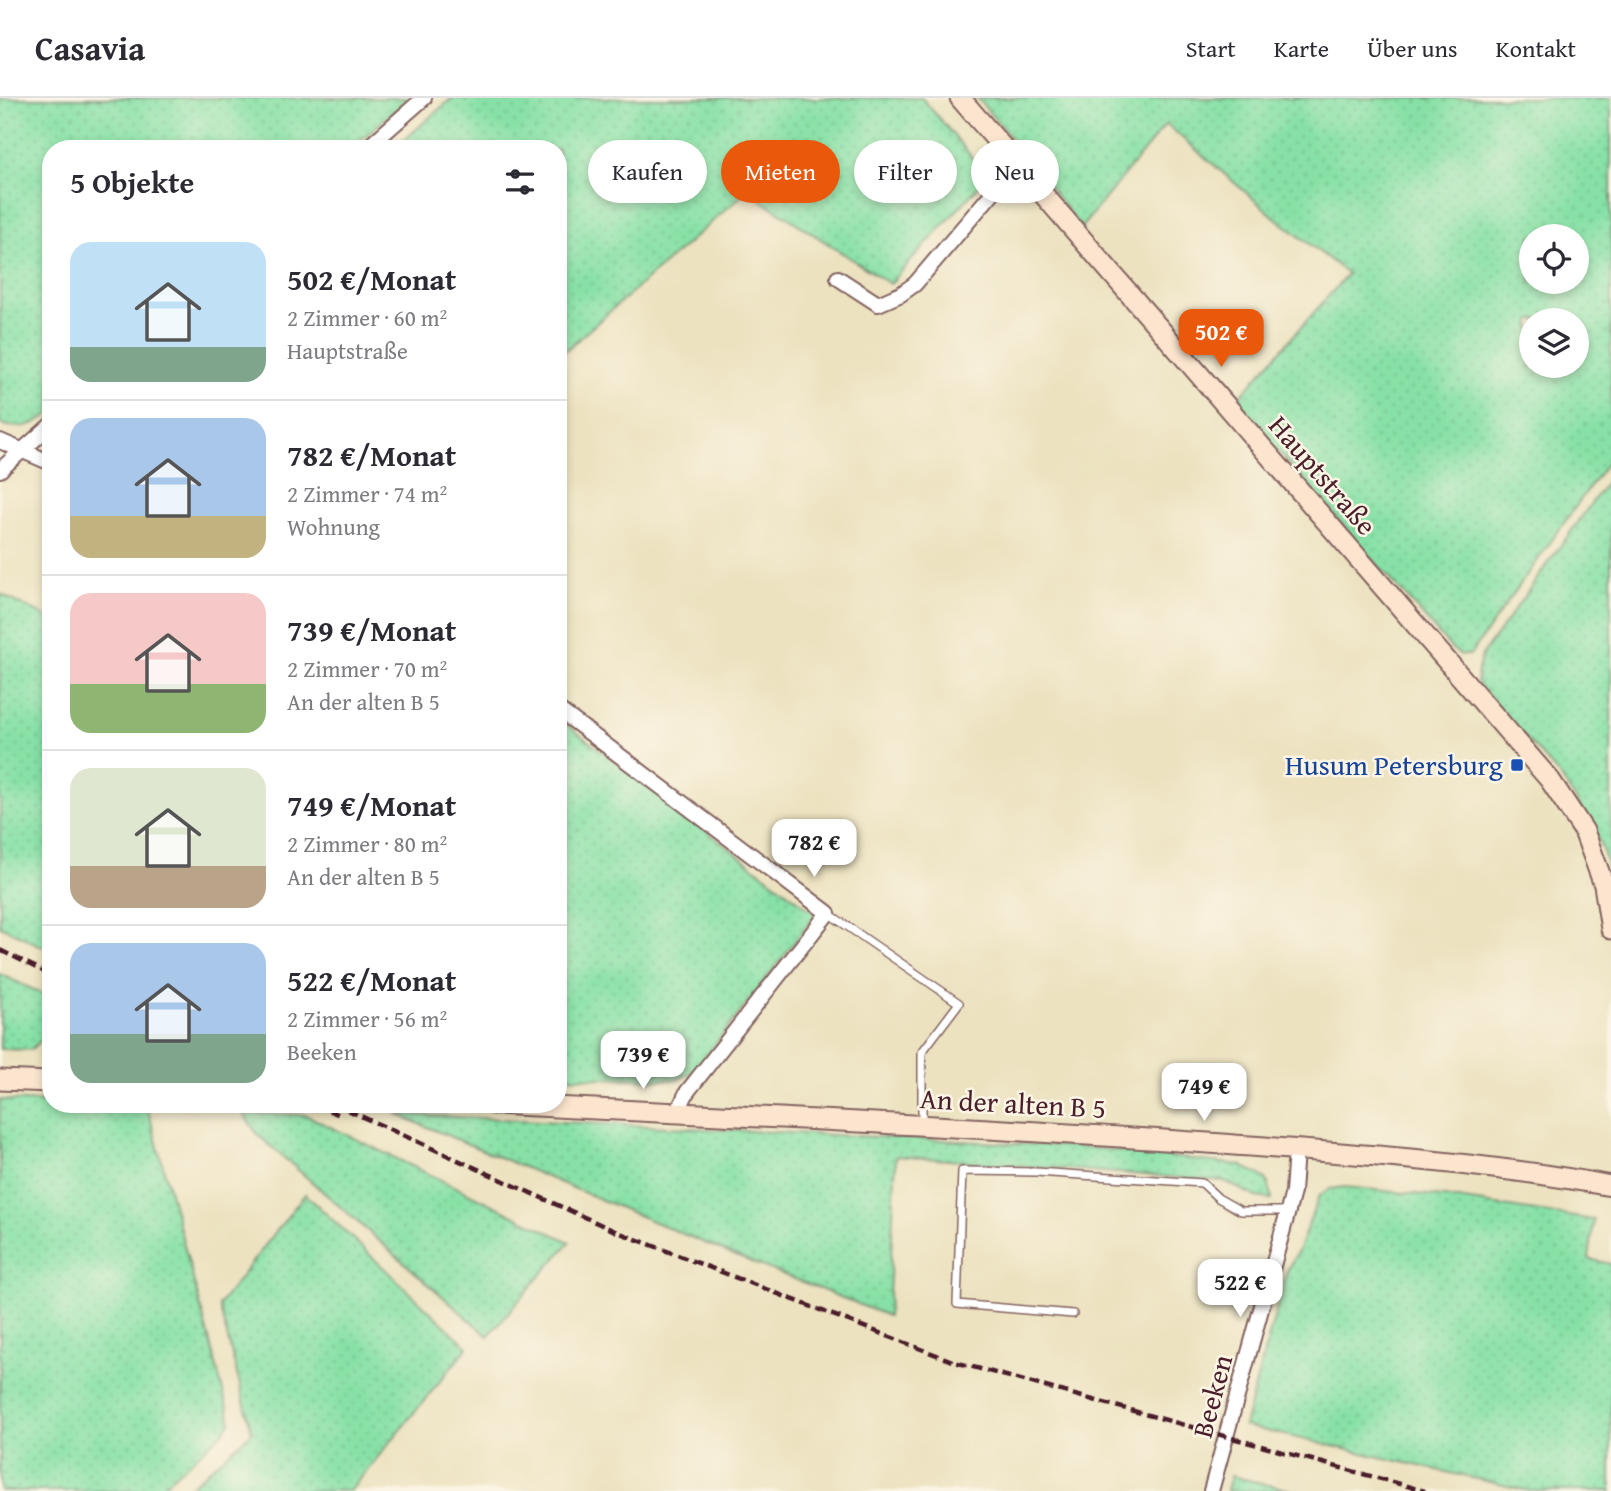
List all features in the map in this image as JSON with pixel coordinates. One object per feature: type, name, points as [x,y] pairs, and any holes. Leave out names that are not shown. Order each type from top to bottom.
[{"type":"main road","name":"Hauptstraße","points":[[960,98],[996,140]]},
{"type":"main road","name":"Hauptstraße","points":[[1051,203],[1550,780],[1584,831],[1604,885],[1611,929]]},
{"type":"main road","points":[[2,1080],[42,1082]]},
{"type":"main road","name":"An der alten B 5","points":[[567,1108],[1088,1134],[1503,1169],[1611,1186]]},
{"type":"street","points":[[376,140],[424,98]]},
{"type":"street","points":[[838,278],[878,304],[901,294],[915,284],[984,203]]},
{"type":"street","points":[[0,470],[42,433]]},
{"type":"street","points":[[0,441],[42,459]]},
{"type":"street","points":[[567,716],[828,913],[687,1092],[677,1113]]},
{"type":"street","name":"Beeken","points":[[1212,1491],[1293,1192],[1296,1150]]},
{"type":"lane","points":[[828,913],[959,1003],[922,1052],[922,1126]]},
{"type":"lane","points":[[1073,1314],[957,1304],[962,1171],[1035,1172],[1202,1183],[1218,1198],[1241,1212],[1288,1211]]},
{"type":"green space","points":[[0,98],[408,98],[361,140],[42,140],[42,419],[21,427],[0,424]]},
{"type":"green space","points":[[452,98],[922,98],[971,156],[971,195],[890,284],[765,203],[840,203],[840,140],[721,140],[721,203],[733,203],[567,349],[567,140],[404,140]]},
{"type":"green space","points":[[977,98],[1611,98],[1611,457],[1470,655],[1461,655],[1451,648],[1235,402],[1348,274],[1277,219],[1166,124],[1081,228],[1059,199],[1059,140],[1013,140]]},
{"type":"green space","points":[[1611,476],[1611,874],[1594,827],[1560,776],[1477,683],[1482,655]]},
{"type":"green space","points":[[0,594],[42,615],[42,947],[0,926]]},
{"type":"green space","points":[[567,725],[816,914],[700,1064],[690,1074],[668,1080],[567,1077]]},
{"type":"green space","points":[[0,974],[42,994],[42,1040],[30,1050],[0,1049]]},
{"type":"green space","points":[[0,1100],[42,1102],[42,1113],[149,1113],[231,1421],[222,1433],[157,1491],[0,1491]]},
{"type":"green space","points":[[243,1113],[306,1115],[570,1242],[488,1336],[257,1134]]},
{"type":"green space","points":[[396,1114],[1085,1147],[1239,1165],[1266,1180],[1272,1199],[1256,1197],[1224,1181],[896,1156],[888,1316],[731,1254]]},
{"type":"green space","points":[[1345,1187],[1445,1197],[1594,1220],[1589,1259],[1611,1264],[1611,1491],[1529,1491],[1244,1426],[1288,1268],[1298,1251],[1319,1196],[1330,1189]]},
{"type":"green space","points":[[305,1194],[468,1347],[350,1491],[185,1491],[252,1432],[219,1305]]},
{"type":"green space","points":[[1231,1476],[1295,1491],[1227,1491]]},
{"type":"railway","points":[[0,950],[42,971]]},
{"type":"railway","points":[[335,1113],[342,1116]]},
{"type":"railway","points":[[354,1113],[615,1231],[955,1362],[1425,1491]]},
{"type":"place","name":"Husum Petersburg","points":[[1517,765]]}]
